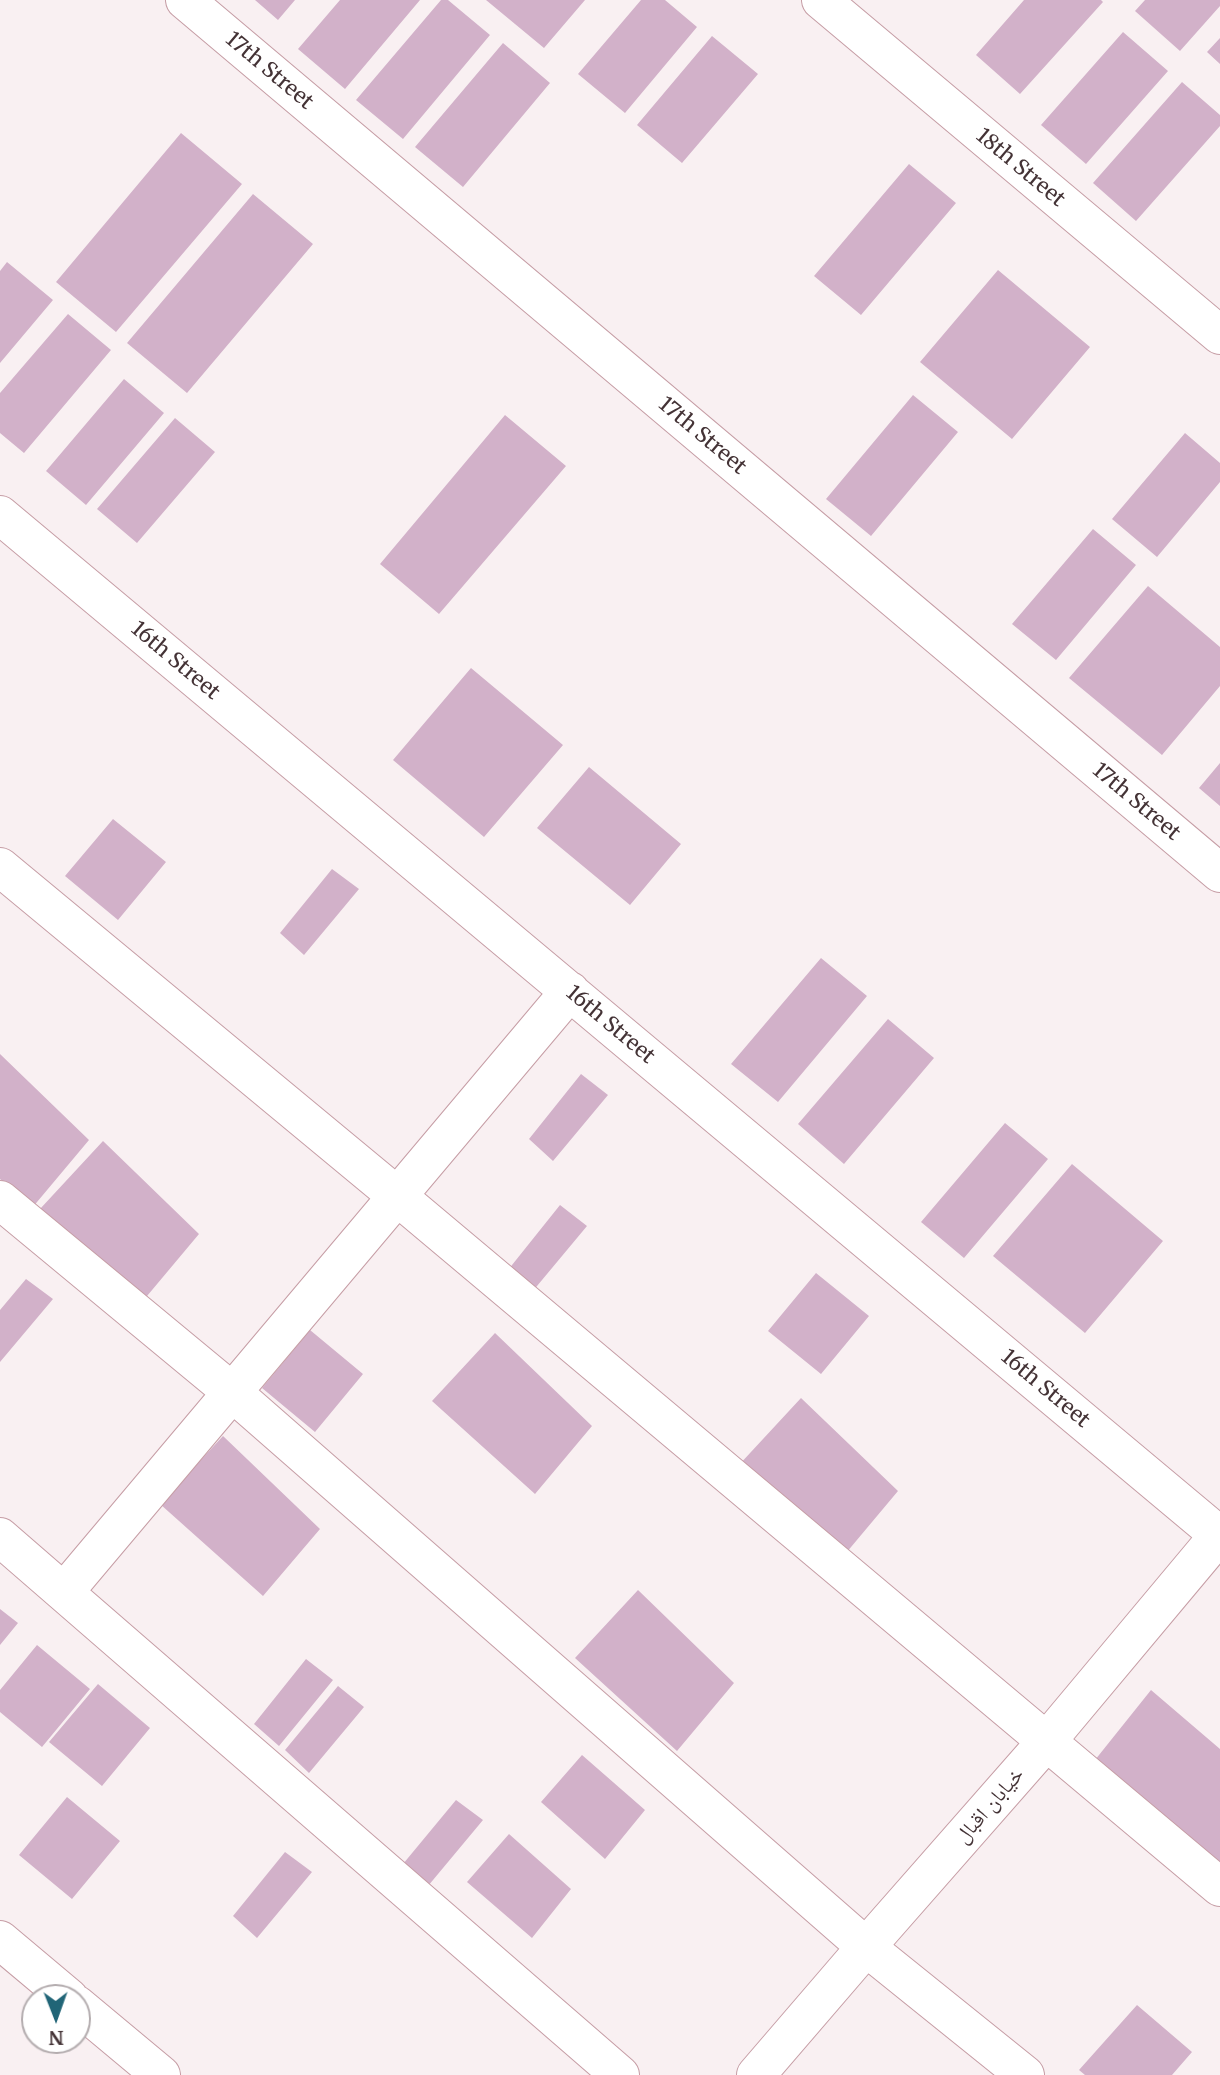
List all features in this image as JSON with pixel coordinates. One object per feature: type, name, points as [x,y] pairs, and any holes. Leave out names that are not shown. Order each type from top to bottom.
[{"type":"street","name":"17th Street","points":[[185,0],[1220,873]]},
{"type":"street","name":"18th Street","points":[[821,0],[1220,335]]},
{"type":"street","name":"16th Street","points":[[0,515],[1220,1535]]},
{"type":"street","points":[[0,867],[397,1196],[1220,1887]]},
{"type":"street","points":[[64,1592],[570,991]]},
{"type":"street","points":[[0,1200],[232,1392],[866,1947],[1024,2075]]},
{"type":"street","name":"خیابان اقبال","points":[[756,2075],[1046,1742],[1220,1535]]},
{"type":"street","points":[[0,1537],[620,2075]]},
{"type":"street","points":[[0,1940],[52,1984]]},
{"type":"street","points":[[91,2017],[160,2075]]},
{"type":"building","points":[[255,0],[295,0],[278,20]]},
{"type":"building","points":[[340,0],[420,0],[345,89],[298,49]]},
{"type":"building","points":[[441,0],[448,0],[490,35],[403,139],[356,100]]},
{"type":"building","points":[[486,0],[585,0],[544,48]]},
{"type":"building","points":[[641,0],[665,0],[697,27],[625,113],[578,74]]},
{"type":"building","points":[[1024,0],[1103,2],[1020,94],[976,55]]},
{"type":"building","points":[[1145,0],[1220,0],[1220,6],[1180,51],[1135,11]]},
{"type":"building","points":[[1123,32],[1168,71],[1086,164],[1041,125]]},
{"type":"building","points":[[712,36],[758,74],[682,163],[637,125]]},
{"type":"building","points":[[1220,38],[1220,64],[1207,52]]},
{"type":"building","points":[[503,43],[550,83],[463,187],[415,147]]},
{"type":"building","points":[[1182,82],[1220,115],[1220,126],[1136,221],[1093,183]]},
{"type":"building","points":[[181,133],[242,184],[116,332],[56,282]]},
{"type":"building","points":[[909,164],[956,203],[861,315],[814,276]]},
{"type":"building","points":[[253,194],[313,244],[187,393],[127,343]]},
{"type":"building","points":[[7,262],[53,300],[0,363],[0,271]]},
{"type":"building","points":[[998,270],[1090,347],[1012,439],[920,362]]},
{"type":"building","points":[[68,314],[111,350],[24,453],[0,433],[0,393]]},
{"type":"building","points":[[124,379],[164,413],[86,505],[46,471]]},
{"type":"building","points":[[913,395],[958,432],[871,536],[826,499]]},
{"type":"building","points":[[505,415],[566,466],[439,614],[380,564]]},
{"type":"building","points":[[175,418],[215,452],[137,543],[97,509]]},
{"type":"building","points":[[1185,433],[1220,463],[1220,482],[1157,557],[1112,519]]},
{"type":"building","points":[[1093,529],[1136,565],[1056,660],[1012,624]]},
{"type":"building","points":[[1148,586],[1220,647],[1220,686],[1162,755],[1069,678]]},
{"type":"building","points":[[471,668],[563,745],[484,837],[393,760]]},
{"type":"building","points":[[1220,763],[1220,806],[1199,788]]},
{"type":"building","points":[[589,767],[681,844],[630,905],[537,828]]},
{"type":"building","points":[[113,819],[166,862],[118,920],[65,876]]},
{"type":"building","points":[[332,869],[359,889],[304,955],[280,933]]},
{"type":"building","points":[[821,958],[867,996],[778,1102],[731,1064]]},
{"type":"building","points":[[888,1019],[934,1058],[844,1164],[798,1124]]},
{"type":"building","points":[[0,1054],[89,1140],[32,1208],[0,1179]]},
{"type":"building","points":[[581,1074],[608,1095],[553,1161],[529,1139]]},
{"type":"building","points":[[1005,1123],[1048,1159],[964,1258],[921,1222]]},
{"type":"building","points":[[103,1141],[199,1234],[142,1302],[40,1209]]},
{"type":"building","points":[[1072,1164],[1163,1241],[1085,1333],[993,1256]]},
{"type":"building","points":[[560,1205],[587,1226],[532,1292],[508,1270]]},
{"type":"building","points":[[816,1273],[869,1316],[821,1374],[768,1331]]},
{"type":"building","points":[[26,1279],[53,1299],[0,1362],[0,1310]]},
{"type":"building","points":[[310,1330],[363,1374],[315,1432],[262,1388]]},
{"type":"building","points":[[495,1333],[592,1426],[535,1494],[432,1401]]},
{"type":"building","points":[[801,1398],[898,1491],[841,1559],[738,1466]]},
{"type":"building","points":[[223,1436],[320,1529],[263,1596],[160,1504]]},
{"type":"building","points":[[638,1590],[734,1683],[677,1751],[575,1658]]},
{"type":"building","points":[[0,1609],[18,1623],[0,1645]]},
{"type":"building","points":[[37,1645],[90,1689],[42,1747],[0,1712],[0,1690]]},
{"type":"building","points":[[306,1659],[333,1680],[279,1746],[254,1724]]},
{"type":"building","points":[[98,1684],[150,1728],[102,1786],[49,1742]]},
{"type":"building","points":[[338,1686],[364,1707],[309,1773],[285,1750]]},
{"type":"building","points":[[1151,1690],[1220,1749],[1220,1866],[1095,1760]]},
{"type":"building","points":[[582,1755],[645,1810],[605,1859],[541,1802]]},
{"type":"building","points":[[67,1797],[120,1841],[72,1899],[19,1855]]},
{"type":"building","points":[[456,1800],[483,1820],[428,1886],[403,1864]]},
{"type":"building","points":[[509,1834],[571,1889],[532,1938],[467,1882]]},
{"type":"building","points":[[285,1852],[312,1872],[257,1938],[233,1916]]},
{"type":"building","points":[[1137,2005],[1192,2052],[1172,2075],[1085,2075],[1079,2070]]}]
